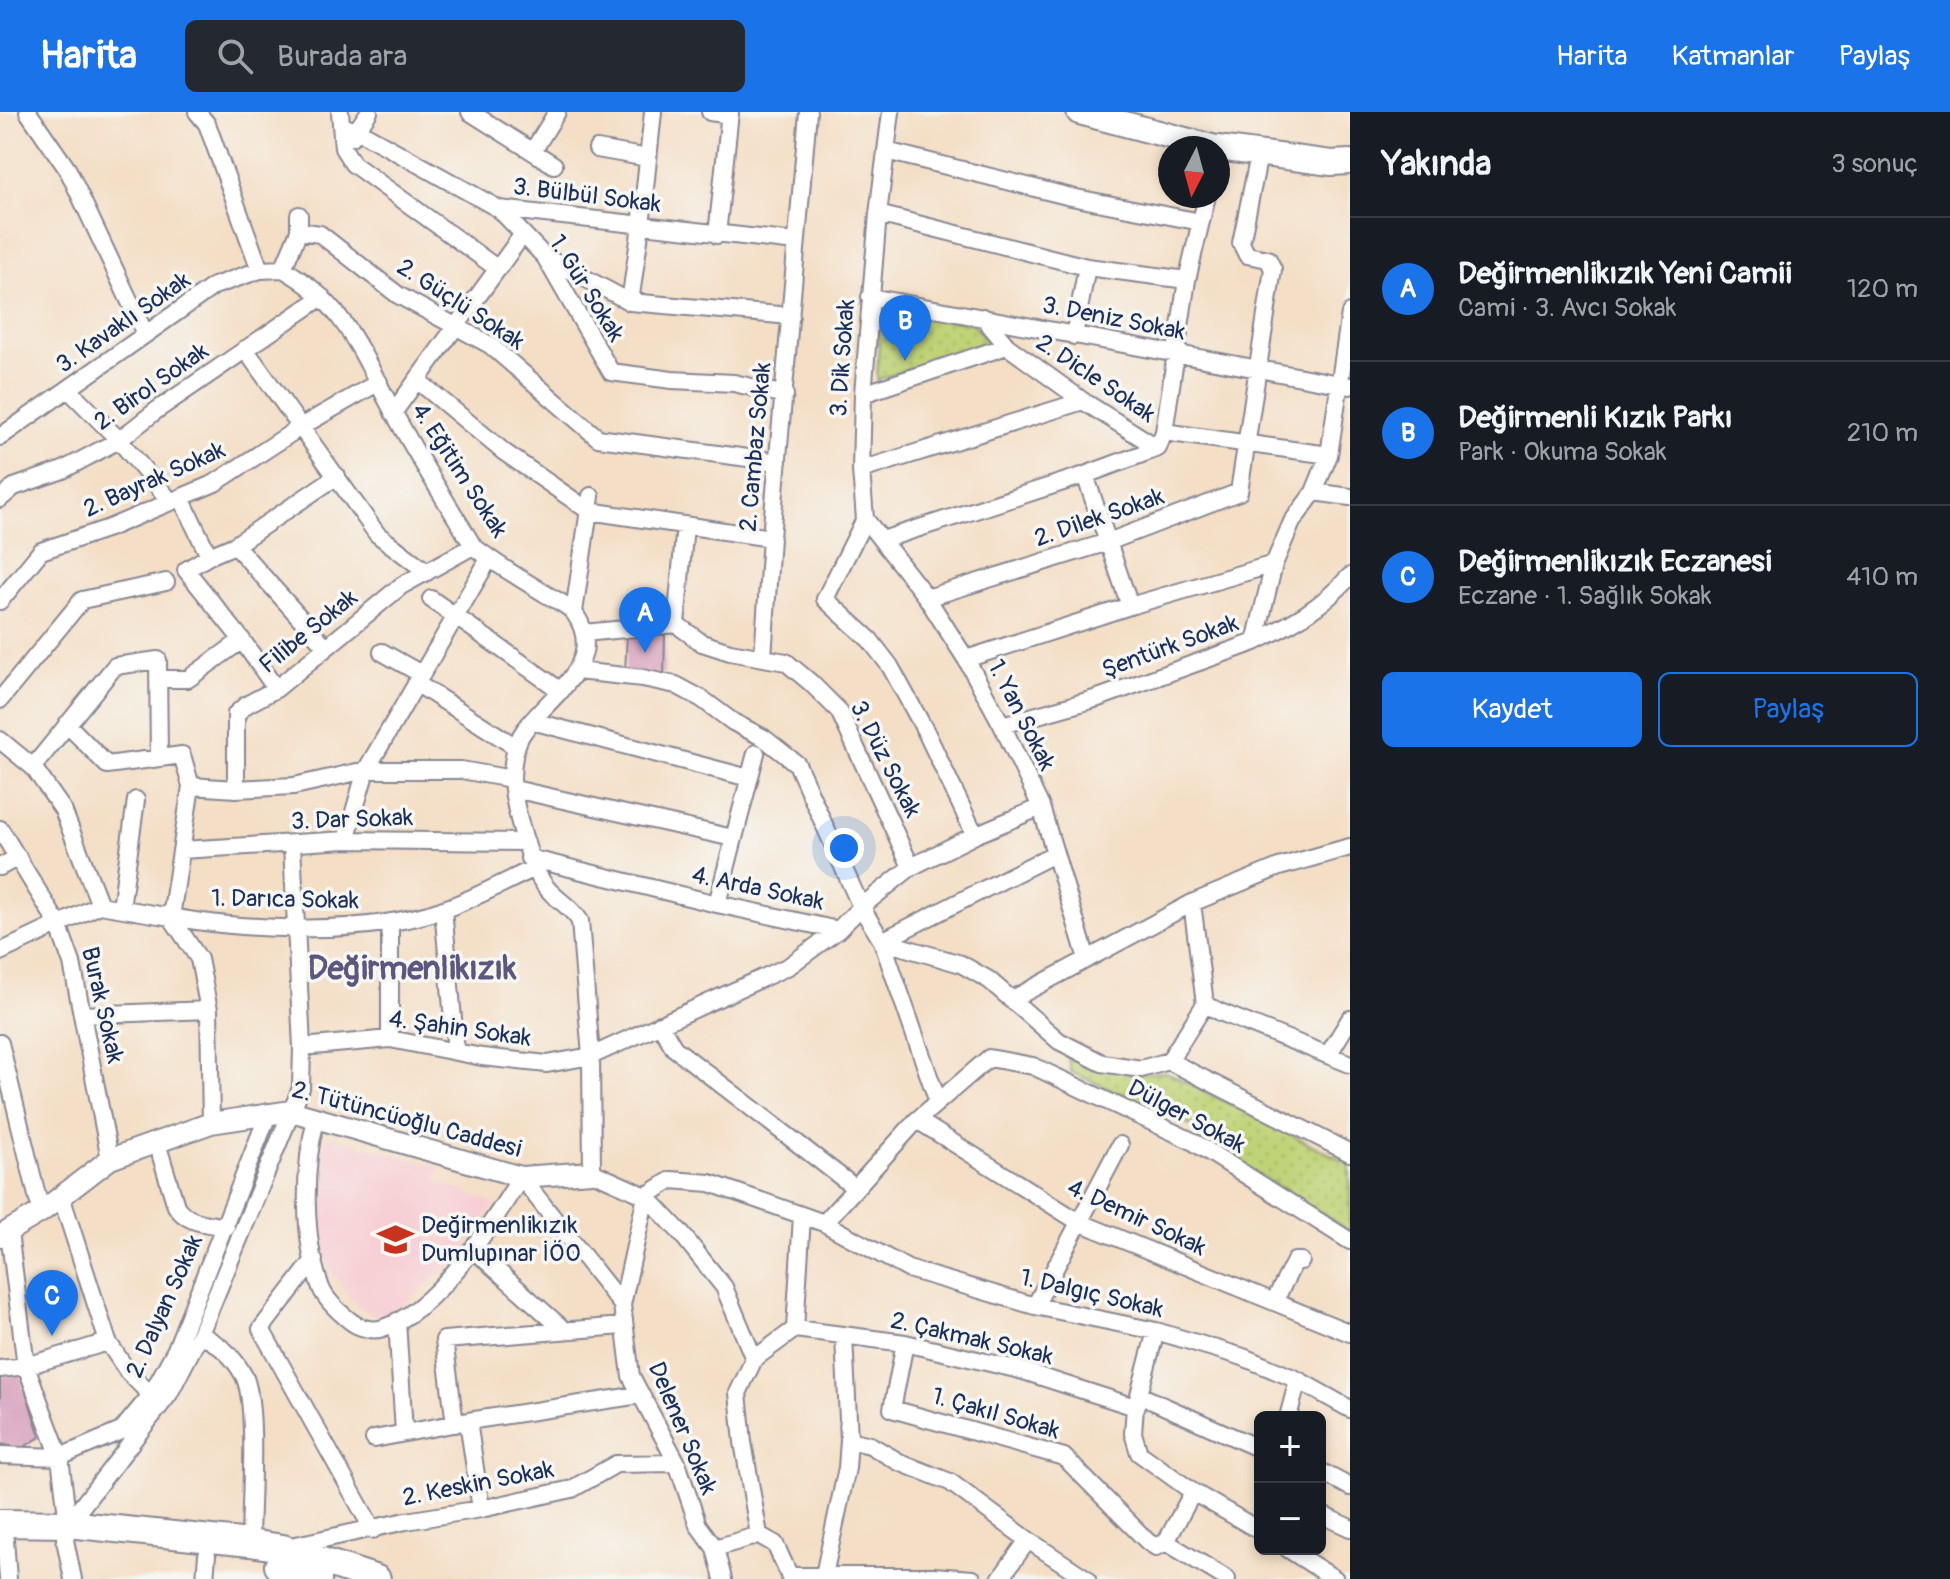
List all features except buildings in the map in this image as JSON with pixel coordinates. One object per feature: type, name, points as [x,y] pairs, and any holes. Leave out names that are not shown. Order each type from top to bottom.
[{"type":"main road","points":[[1079,112],[1171,136]]},
{"type":"main road","points":[[1230,150],[1331,163],[1350,162]]},
{"type":"main road","points":[[67,1532],[206,1567],[284,1565],[377,1579]]},
{"type":"main road","points":[[2,1534],[67,1532],[250,1543],[284,1565],[318,1579]]},
{"type":"street","points":[[28,112],[68,170],[145,334]]},
{"type":"street","points":[[197,112],[207,124],[260,270]]},
{"type":"street","points":[[369,112],[347,123],[339,150],[353,164],[498,269]]},
{"type":"street","points":[[470,112],[554,165]]},
{"type":"street","points":[[533,151],[557,112]]},
{"type":"street","points":[[630,302],[653,112]]},
{"type":"street","points":[[710,112],[730,113],[717,235]]},
{"type":"street","name":"2. Cambaz Sokak","points":[[763,657],[808,112]]},
{"type":"street","name":"3. Dik Sokak","points":[[865,519],[861,470],[863,394],[878,214],[891,112]]},
{"type":"street","name":"3. Bülbül Sokak","points":[[347,123],[499,209],[796,242]]},
{"type":"street","points":[[597,149],[648,158]]},
{"type":"street","points":[[886,151],[1071,197],[1201,222]]},
{"type":"street","points":[[1247,445],[1273,269],[1268,259],[1247,255],[1241,243],[1259,155]]},
{"type":"street","points":[[882,540],[1085,475],[1161,440],[1187,280],[1204,208]]},
{"type":"street","name":"1. Gür Sokak","points":[[499,209],[545,257],[611,372],[672,380],[734,383],[785,395]]},
{"type":"street","points":[[878,214],[1087,267],[1187,280]]},
{"type":"street","name":"2. Güçlü Sokak","points":[[283,269],[299,223],[320,234],[398,295],[490,345],[599,432],[778,462]]},
{"type":"street","points":[[393,413],[523,234]]},
{"type":"street","points":[[545,257],[630,302],[791,316]]},
{"type":"street","points":[[1074,336],[1087,267]]},
{"type":"street","name":"3. Kavaklı Sokak","points":[[0,437],[214,286],[260,270],[283,269]]},
{"type":"street","name":"4. Eğitim Sokak","points":[[283,269],[298,277],[340,316],[379,382],[393,413],[473,546],[574,612]]},
{"type":"street","name":"2. Birol Sokak","points":[[0,499],[14,487],[63,470],[119,440],[157,410],[322,297]]},
{"type":"street","name":"3. Deniz Sokak","points":[[870,297],[1345,385]]},
{"type":"street","name":"Şentürk Sokak","points":[[1002,725],[1098,698],[1255,642],[1274,564],[1292,522],[1314,492],[1329,455],[1345,385],[1350,313]]},
{"type":"street","name":"2. Dicle Sokak","points":[[983,317],[1007,346],[1083,401],[1161,440],[1247,445],[1329,455]]},
{"type":"street","points":[[863,394],[1007,346]]},
{"type":"street","points":[[245,349],[377,534],[427,572]]},
{"type":"street","points":[[417,380],[504,452],[590,503],[685,525],[771,538]]},
{"type":"street","name":"2. Bayrak Sokak","points":[[0,601],[41,551],[109,528],[215,483],[302,426],[379,382]]},
{"type":"street","points":[[69,390],[176,500],[209,556]]},
{"type":"street","points":[[861,470],[1083,401]]},
{"type":"street","name":"2. Dilek Sokak","points":[[927,598],[1108,542],[1239,492],[1247,445]]},
{"type":"street","points":[[1085,475],[1130,606]]},
{"type":"street","points":[[276,689],[242,640],[186,570],[235,545],[337,476]]},
{"type":"street","points":[[1314,492],[1350,497]]},
{"type":"street","points":[[590,503],[574,612],[584,633],[583,651],[577,671],[524,731],[516,747],[513,784],[529,856],[548,890],[572,908],[580,921],[591,1056],[592,1172],[646,1196],[680,1232],[724,1287],[754,1359]]},
{"type":"street","points":[[865,519],[825,599],[870,640],[890,666],[926,732],[975,835]]},
{"type":"street","name":"1. Yan Sokak","points":[[865,519],[927,598],[966,659],[1002,725],[1041,807],[1087,959]]},
{"type":"street","points":[[584,633],[676,624],[685,525]]},
{"type":"street","points":[[235,545],[326,647]]},
{"type":"street","name":"Filibe Sokak","points":[[236,789],[236,714],[276,689],[401,586],[473,546]]},
{"type":"street","points":[[346,840],[366,770],[489,559]]},
{"type":"street","points":[[966,659],[1274,564]]},
{"type":"street","points":[[1255,642],[1306,616],[1333,595],[1350,576]]},
{"type":"street","points":[[0,700],[82,600],[166,582]]},
{"type":"street","points":[[431,599],[458,615],[561,691]]},
{"type":"street","name":"3. Düz Sokak","points":[[676,624],[702,643],[730,652],[786,662],[839,711],[911,867]]},
{"type":"street","points":[[158,679],[188,679],[242,640]]},
{"type":"street","points":[[382,652],[516,747]]},
{"type":"street","points":[[33,767],[115,666],[158,660],[159,758]]},
{"type":"street","points":[[577,671],[676,685],[764,738],[797,764],[861,907],[882,941],[938,1102],[917,1120],[824,1223]]},
{"type":"street","points":[[799,696],[811,683]]},
{"type":"street","points":[[532,721],[749,778]]},
{"type":"street","points":[[67,724],[107,765],[182,755],[191,786],[171,917],[199,959],[209,1010],[211,1123]]},
{"type":"street","points":[[0,740],[33,767],[63,810],[100,905],[0,952]]},
{"type":"street","points":[[717,904],[756,753]]},
{"type":"street","points":[[191,786],[236,789],[294,786],[366,770],[461,770],[733,838]]},
{"type":"street","points":[[121,908],[136,800]]},
{"type":"street","name":"4. Arda Sokak","points":[[529,856],[717,904],[838,930],[911,867],[1041,807]]},
{"type":"street","name":"Burak Sokak","points":[[0,829],[58,924],[72,963],[110,1159]]},
{"type":"street","name":"3. Dar Sokak","points":[[181,850],[346,840],[529,856]]},
{"type":"street","points":[[291,1111],[301,1088],[302,1047],[292,845]]},
{"type":"street","points":[[1011,1000],[1192,903],[1279,867],[1350,847]]},
{"type":"street","points":[[882,941],[1054,854]]},
{"type":"street","name":"1. Darıca Sokak","points":[[100,905],[196,922],[298,928],[390,923],[443,909],[529,856]]},
{"type":"street","points":[[0,867],[18,857]]},
{"type":"street","points":[[882,941],[961,964],[989,980],[1059,1041],[1102,1063],[1141,1069],[1169,1061],[1205,1004],[1192,903]]},
{"type":"street","points":[[443,909],[456,1052]]},
{"type":"street","points":[[390,923],[390,1039]]},
{"type":"street","name":"4. Şahin Sokak","points":[[302,1047],[390,1039],[456,1052],[547,1064],[591,1056],[789,966],[838,930]]},
{"type":"street","points":[[1205,1004],[1350,1064]]},
{"type":"street","points":[[83,1015],[209,1010]]},
{"type":"street","points":[[1328,1055],[1350,1019]]},
{"type":"street","points":[[660,1024],[674,1048],[854,1187]]},
{"type":"street","points":[[0,1043],[41,1212]]},
{"type":"street","name":"Dülger Sokak","points":[[938,1102],[989,1058],[1033,1066],[1192,1141],[1350,1241]]},
{"type":"street","points":[[1169,1061],[1350,1153]]},
{"type":"street","name":"2. Tütüncüoğlu Caddesi","points":[[4,1234],[41,1212],[110,1159],[211,1123],[269,1112],[291,1111],[521,1177],[592,1172]]},
{"type":"street","name":"2. Dalyan Sokak","points":[[67,1532],[169,1394],[200,1334],[291,1111]]},
{"type":"street","name":"2. Dalyan Sokak","points":[[60,1457],[121,1431],[151,1395],[176,1349],[269,1112]]},
{"type":"street","points":[[316,1120],[308,1148],[310,1241],[322,1291],[339,1312],[357,1327],[380,1329],[397,1321],[441,1286],[487,1232],[521,1177],[622,1305]]},
{"type":"street","name":"4. Demir Sokak","points":[[917,1120],[1079,1222],[1350,1333]]},
{"type":"street","points":[[157,1143],[181,1215],[190,1220],[226,1227]]},
{"type":"street","points":[[1035,1306],[1120,1145]]},
{"type":"street","name":"1. Dalgıç Sokak","points":[[646,1196],[671,1180],[710,1183],[824,1223],[908,1269],[1035,1306],[1156,1331],[1243,1357],[1298,1380],[1350,1409]]},
{"type":"street","points":[[61,1196],[108,1342],[128,1372],[151,1395]]},
{"type":"street","name":"Delener Sokak","points":[[646,1196],[622,1305],[631,1376],[677,1463],[698,1525],[715,1548],[723,1579]]},
{"type":"street","points":[[759,1535],[738,1393],[754,1359],[795,1329],[802,1216]]},
{"type":"street","points":[[4,1234],[26,1366],[60,1457],[73,1579]]},
{"type":"street","points":[[473,1249],[564,1330]]},
{"type":"street","points":[[1274,1302],[1296,1259]]},
{"type":"street","points":[[314,1260],[261,1329],[373,1530]]},
{"type":"street","points":[[397,1321],[404,1432]]},
{"type":"street","points":[[481,1509],[444,1340],[623,1326]]},
{"type":"street","name":"2. Çakmak Sokak","points":[[795,1329],[905,1343],[1020,1370],[1137,1401],[1254,1447]]},
{"type":"street","points":[[1156,1331],[1137,1401],[1133,1433],[1139,1453],[1193,1492],[1254,1527]]},
{"type":"street","points":[[200,1334],[224,1347],[245,1379],[251,1416],[250,1543]]},
{"type":"street","points":[[824,1575],[847,1468],[849,1440],[844,1336]]},
{"type":"street","points":[[0,1369],[26,1366],[108,1342]]},
{"type":"street","name":"1. Çakıl Sokak","points":[[905,1343],[892,1409],[1064,1457],[1148,1542],[1156,1547],[1166,1542],[1227,1579]]},
{"type":"street","points":[[1290,1411],[1298,1380]]},
{"type":"street","points":[[374,1439],[462,1422],[640,1395]]},
{"type":"street","points":[[849,1440],[870,1445],[899,1462],[950,1482],[1087,1579]]},
{"type":"street","points":[[0,1455],[60,1457]]},
{"type":"street","name":"2. Keskin Sokak","points":[[284,1565],[373,1530],[406,1521],[481,1509],[572,1489],[616,1464],[677,1463]]},
{"type":"street","points":[[1326,1474],[1350,1487]]},
{"type":"street","points":[[1166,1542],[1193,1492]]},
{"type":"street","points":[[1326,1517],[1350,1528]]},
{"type":"street","points":[[2,1534],[8,1579]]},
{"type":"street","points":[[715,1548],[759,1535],[775,1544],[790,1577],[973,1578]]},
{"type":"street","points":[[1000,1579],[1028,1540]]},
{"type":"street","points":[[1297,1555],[1335,1579]]},
{"type":"shaded area","name":"Değirmenlikızık Dumlupınar İÖO","points":[[326,1136],[440,1167],[436,1180],[495,1204],[453,1263],[382,1321],[353,1302],[324,1260],[317,1219],[317,1167]]},
{"type":"green space","points":[[894,312],[972,323],[988,342],[877,380],[880,323]]},
{"type":"green space","points":[[1067,1051],[1132,1074],[1166,1072],[1350,1164],[1350,1232],[1254,1172],[1199,1129],[1071,1072]]},
{"type":"place","name":"Değirmenli Kızık Parkı","points":[[905,361]]},
{"type":"place","name":"Değirmenlikızık Yeni Camii","points":[[645,653]]},
{"type":"place","name":"Değirmenlikızık Dumlupınar İÖO","points":[[395,1239]]},
{"type":"place","name":"Değirmenlikızık Eczanesi","points":[[52,1336]]},
{"type":"district","name":"Değirmenlikızık","points":[[412,968]]}]
